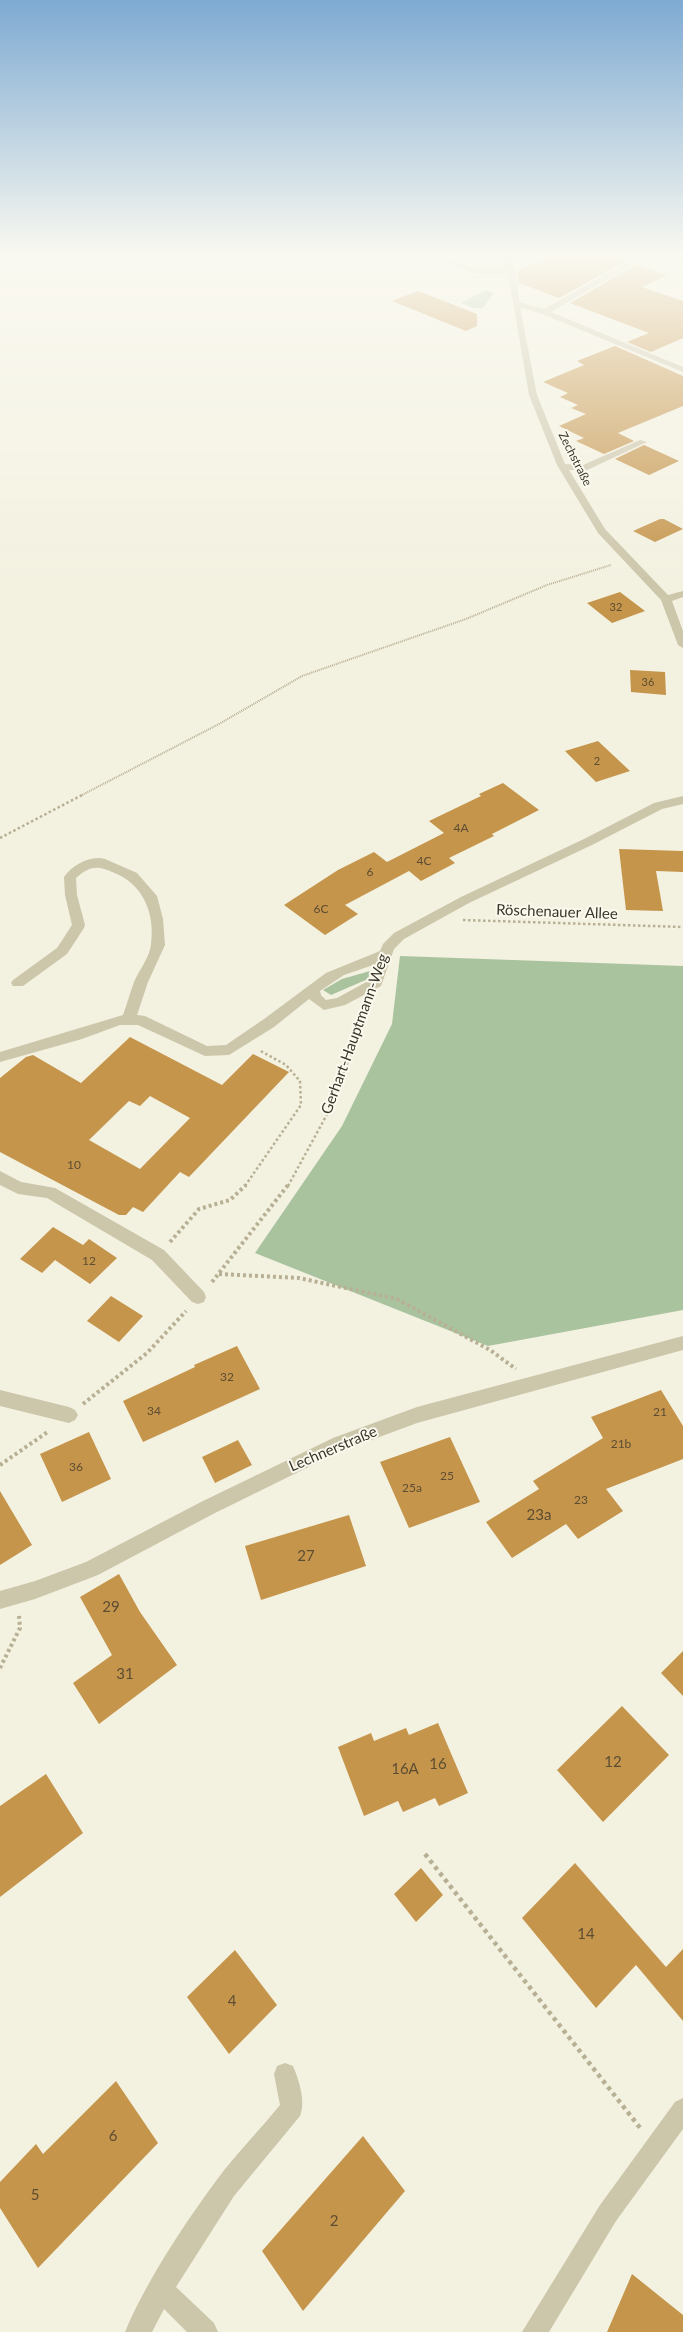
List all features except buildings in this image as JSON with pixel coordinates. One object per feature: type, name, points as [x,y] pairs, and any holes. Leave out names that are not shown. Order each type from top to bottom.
[{"type":"street","name":"Zechstraße","points":[[527,363],[533,395],[563,467],[601,531],[666,599],[683,645]]},
{"type":"street","points":[[666,363],[683,370]]},
{"type":"street","points":[[563,467],[584,468],[642,442]]},
{"type":"street","points":[[666,599],[683,594]]},
{"type":"street","name":"Gerhart-Hauptmann-Weg","points":[[376,983],[388,947],[399,936],[658,806],[683,800]]},
{"type":"street","points":[[18,983],[62,950],[79,925],[70,877],[81,868],[101,862],[133,876],[151,896],[157,919],[158,945],[141,982],[128,1020]]},
{"type":"street","points":[[0,1058],[77,1035],[118,1020],[140,1020],[205,1051],[230,1050],[326,977],[344,969],[369,963],[386,954]]},
{"type":"street","points":[[312,989],[314,997],[324,1005],[340,1002],[376,983]]},
{"type":"street","points":[[0,1177],[18,1188],[50,1192],[158,1255],[198,1297]]},
{"type":"street","name":"Lechnerstraße","points":[[0,1600],[91,1569],[207,1508],[333,1446],[418,1415],[683,1343]]},
{"type":"street","points":[[0,1398],[69,1415]]},
{"type":"street","points":[[138,2332],[161,2289],[226,2187],[271,2137],[292,2108],[285,2074]]},
{"type":"street","points":[[535,2332],[608,2213],[683,2110]]},
{"type":"street","points":[[161,2289],[204,2332]]},
{"type":"path","points":[[0,838],[218,724],[302,676],[466,620],[547,585],[609,565],[635,566]]},
{"type":"path","name":"Röschenauer Allee","points":[[430,919],[683,928]]},
{"type":"path","name":"Gerhart-Hauptmann-Weg","points":[[0,1465],[24,1451],[147,1353],[219,1274],[286,1189],[331,1107],[376,983]]},
{"type":"path","points":[[158,1255],[199,1209],[230,1200],[248,1182],[301,1105],[300,1081],[286,1065],[242,1041]]},
{"type":"path","points":[[219,1274],[299,1278],[397,1299],[490,1350],[535,1382]]},
{"type":"path","points":[[0,1668],[20,1628],[18,1595]]},
{"type":"path","points":[[425,1854],[656,2148]]},
{"type":"green space","points":[[400,956],[683,966],[683,1310],[488,1346],[255,1253],[342,1126],[392,1024]]},
{"type":"green space","points":[[370,971],[368,979],[331,995],[323,990],[342,979]]}]
